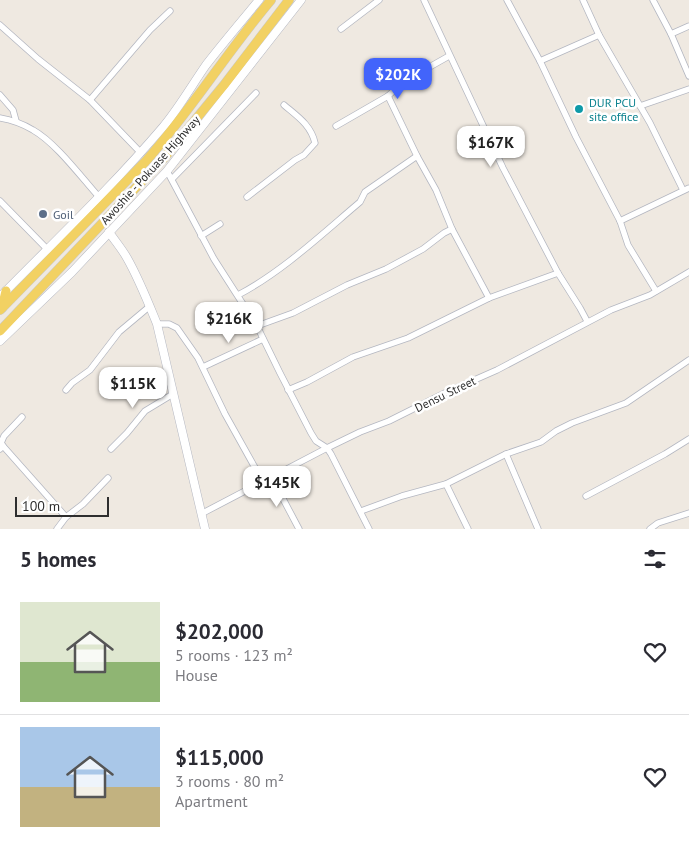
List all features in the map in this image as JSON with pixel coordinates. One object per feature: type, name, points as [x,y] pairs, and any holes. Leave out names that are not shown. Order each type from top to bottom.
[{"type":"main road","name":"Awoshie - Pokuase Highway","points":[[1,309],[168,136],[239,38],[271,0]]},
{"type":"main road","name":"Awoshie - Pokuase Highway","points":[[0,330],[164,158],[224,86],[289,0]]},
{"type":"main road","points":[[260,12],[273,21]]},
{"type":"main road","points":[[1,309],[3,294]]},
{"type":"street","points":[[3,294],[48,250],[141,152],[164,125],[258,0]]},
{"type":"street","points":[[0,341],[72,272],[167,171],[302,0]]},
{"type":"street","points":[[341,29],[380,0]]},
{"type":"street","points":[[424,0],[503,168],[558,273],[587,322]]},
{"type":"street","points":[[507,0],[540,61],[576,137],[620,221],[628,245],[656,291]]},
{"type":"street","points":[[583,0],[599,35],[622,71],[686,189],[620,221]]},
{"type":"street","points":[[653,0],[671,34],[689,76]]},
{"type":"street","points":[[90,100],[150,30],[170,11]]},
{"type":"street","points":[[0,25],[38,59],[90,100],[141,152]]},
{"type":"street","points":[[671,34],[689,26]]},
{"type":"street","points":[[540,61],[599,35]]},
{"type":"street","points":[[336,126],[388,96],[403,82],[449,56]]},
{"type":"street","points":[[640,106],[689,89]]},
{"type":"street","points":[[172,179],[256,93]]},
{"type":"street","points":[[0,94],[13,110],[16,122]]},
{"type":"street","points":[[388,96],[436,190],[452,229],[489,298]]},
{"type":"street","points":[[247,197],[304,155],[315,143],[314,137],[304,122],[284,104]]},
{"type":"street","points":[[0,118],[16,122],[34,130],[46,139],[99,197]]},
{"type":"street","points":[[238,295],[274,272],[360,202],[365,192],[417,156]]},
{"type":"street","points":[[167,171],[201,236],[257,326],[288,390],[316,441],[327,448],[361,510],[369,529]]},
{"type":"street","points":[[0,201],[48,250]]},
{"type":"street","points":[[201,236],[220,224]]},
{"type":"street","points":[[257,326],[286,316],[347,285],[386,269],[423,249],[452,229]]},
{"type":"street","points":[[109,232],[126,256],[157,324],[204,528]]},
{"type":"street","name":"Densu Street","points":[[200,514],[327,448],[497,370],[611,310],[656,291],[689,272]]},
{"type":"street","points":[[288,390],[353,357],[408,338],[489,298],[558,273]]},
{"type":"street","points":[[66,390],[96,364],[120,332],[150,306]]},
{"type":"street","points":[[157,324],[169,324],[177,328],[204,367],[234,432],[263,482]]},
{"type":"street","points":[[204,367],[263,340]]},
{"type":"street","points":[[361,510],[395,498],[446,484],[506,454],[541,442],[556,431],[572,423],[626,404],[689,360]]},
{"type":"street","points":[[111,449],[127,433],[145,410],[173,394]]},
{"type":"street","points":[[22,417],[4,436],[1,443],[2,448],[66,517]]},
{"type":"street","points":[[586,496],[665,454],[689,439]]},
{"type":"street","points":[[506,454],[538,529]]},
{"type":"street","points":[[57,529],[66,517],[83,504],[108,478]]},
{"type":"street","points":[[272,478],[299,529]]},
{"type":"street","points":[[446,484],[468,529]]},
{"type":"street","points":[[650,529],[658,523],[689,514]]},
{"type":"place","name":"DUR PCU site office","points":[[579,109]]},
{"type":"place","name":"Goil","points":[[43,214]]}]
